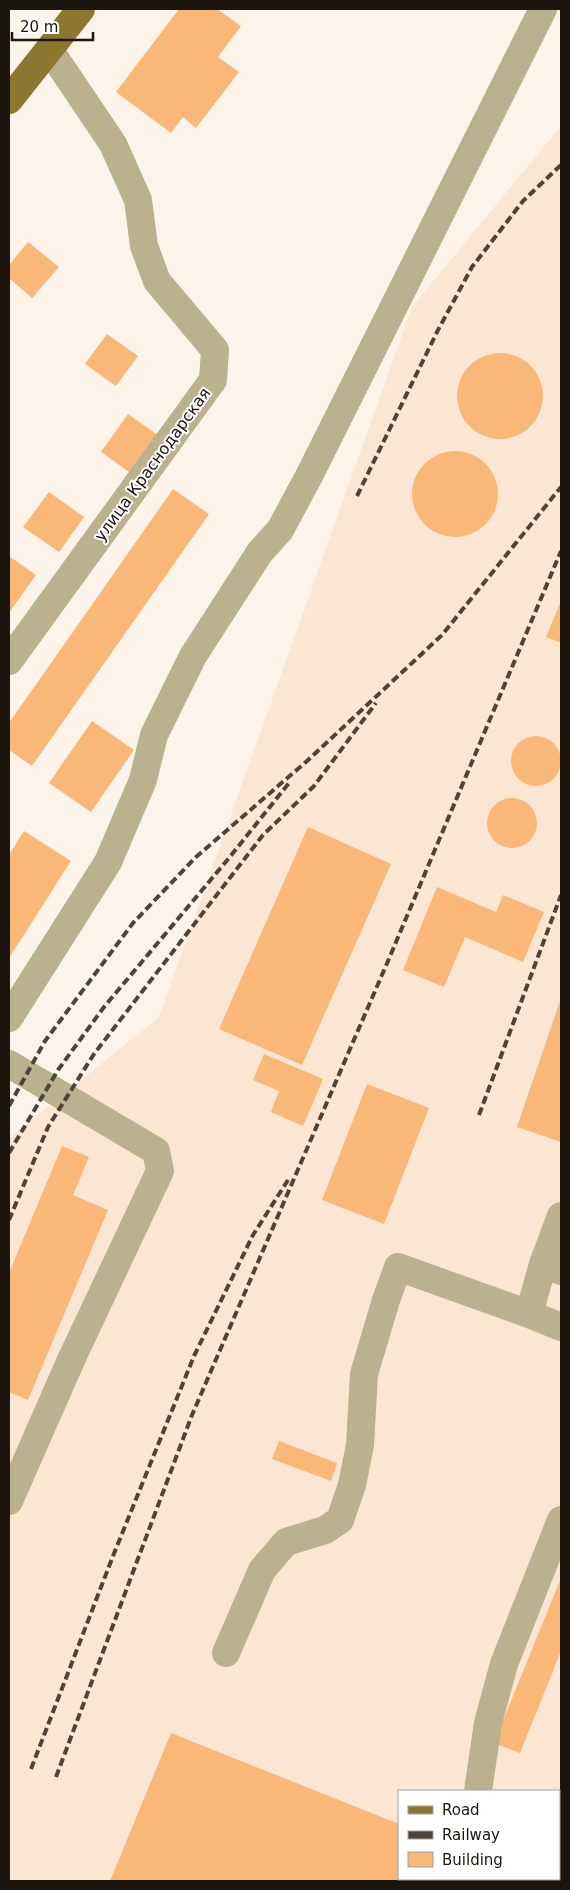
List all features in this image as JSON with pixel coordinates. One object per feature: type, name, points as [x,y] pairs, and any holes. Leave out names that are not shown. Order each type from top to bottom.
[{"type":"main road","points":[[9,100],[81,9]]},
{"type":"street","points":[[9,1018],[108,862],[143,780],[154,735],[193,656],[260,552],[280,530],[310,476],[543,9]]},
{"type":"street","name":"улица Краснодарская","points":[[9,661],[214,380],[215,350],[157,281],[144,246],[138,200],[113,144],[49,49]]},
{"type":"street","points":[[9,1064],[156,1151],[160,1171],[71,1360],[9,1501]]},
{"type":"street","points":[[529,1314],[552,1267],[561,1216]]},
{"type":"street","points":[[226,1653],[262,1570],[286,1542],[325,1530],[340,1520],[352,1485],[360,1445],[364,1374],[398,1267],[561,1327]]},
{"type":"street","points":[[478,1790],[488,1723],[504,1664],[561,1520]]},
{"type":"shaded area","points":[[561,126],[561,1881],[9,1881],[9,1138],[159,1017],[412,307]]},
{"type":"building","points":[[179,9],[217,9],[241,26],[218,57],[239,72],[196,128],[183,117],[171,133],[116,92]]},
{"type":"building","points":[[28,242],[59,267],[32,298],[9,278],[9,265]]},
{"type":"building","points":[[107,334],[138,356],[116,386],[85,364]]},
{"type":"building","points":[[500,353],[516,356],[524,360],[536,372],[540,380],[543,396],[540,412],[536,420],[524,432],[516,436],[500,439],[484,436],[476,432],[464,420],[460,412],[457,396],[460,380],[464,372],[476,360],[484,356]]},
{"type":"building","points":[[128,414],[166,441],[139,479],[101,452]]},
{"type":"building","points":[[455,451],[471,454],[479,458],[491,470],[495,478],[498,494],[495,510],[491,518],[479,530],[471,534],[455,537],[439,534],[431,530],[419,518],[415,510],[412,494],[415,478],[419,470],[431,458],[439,454]]},
{"type":"building","points":[[173,489],[209,514],[32,766],[9,750],[9,723]]},
{"type":"building","points":[[49,492],[84,517],[59,552],[23,527]]},
{"type":"building","points":[[9,556],[36,575],[9,613]]},
{"type":"building","points":[[561,601],[561,643],[546,637]]},
{"type":"building","points":[[92,721],[134,750],[91,812],[49,783]]},
{"type":"building","points":[[531,736],[541,736],[554,743],[561,756],[561,766],[554,779],[541,786],[531,786],[522,782],[515,775],[511,766],[511,756],[515,747],[522,740]]},
{"type":"building","points":[[507,798],[517,798],[530,805],[537,818],[537,828],[530,841],[517,848],[507,848],[498,844],[491,837],[487,828],[487,818],[491,809],[498,802]]},
{"type":"building","points":[[308,827],[391,864],[302,1065],[219,1029]]},
{"type":"building","points":[[24,831],[71,861],[9,958],[9,855]]},
{"type":"building","points":[[437,887],[496,912],[503,895],[544,912],[523,962],[465,937],[444,987],[403,970]]},
{"type":"building","points":[[561,998],[561,1142],[517,1127]]},
{"type":"building","points":[[264,1054],[323,1079],[303,1126],[271,1112],[279,1091],[253,1080]]},
{"type":"building","points":[[367,1084],[429,1108],[384,1224],[322,1200]]},
{"type":"building","points":[[62,1146],[89,1157],[73,1195],[108,1210],[28,1400],[9,1392],[9,1273]]},
{"type":"building","points":[[279,1441],[337,1463],[331,1481],[272,1459]]},
{"type":"building","points":[[561,1578],[561,1651],[520,1753],[494,1743]]},
{"type":"building","points":[[171,1733],[398,1824],[399,1881],[110,1881]]},
{"type":"railway","points":[[357,496],[437,332],[472,267],[523,201],[561,165]]},
{"type":"railway","points":[[9,1106],[45,1041],[133,923],[196,857],[307,761],[442,635],[561,487]]},
{"type":"railway","points":[[56,1777],[192,1415],[388,961],[561,551]]},
{"type":"railway","points":[[9,1220],[48,1127],[94,1054],[263,835],[314,786],[376,703]]},
{"type":"railway","points":[[9,1153],[58,1070],[104,1007],[289,783]]},
{"type":"railway","points":[[479,1115],[561,895]]},
{"type":"railway","points":[[31,1769],[113,1556],[194,1356],[253,1235],[288,1180]]}]
